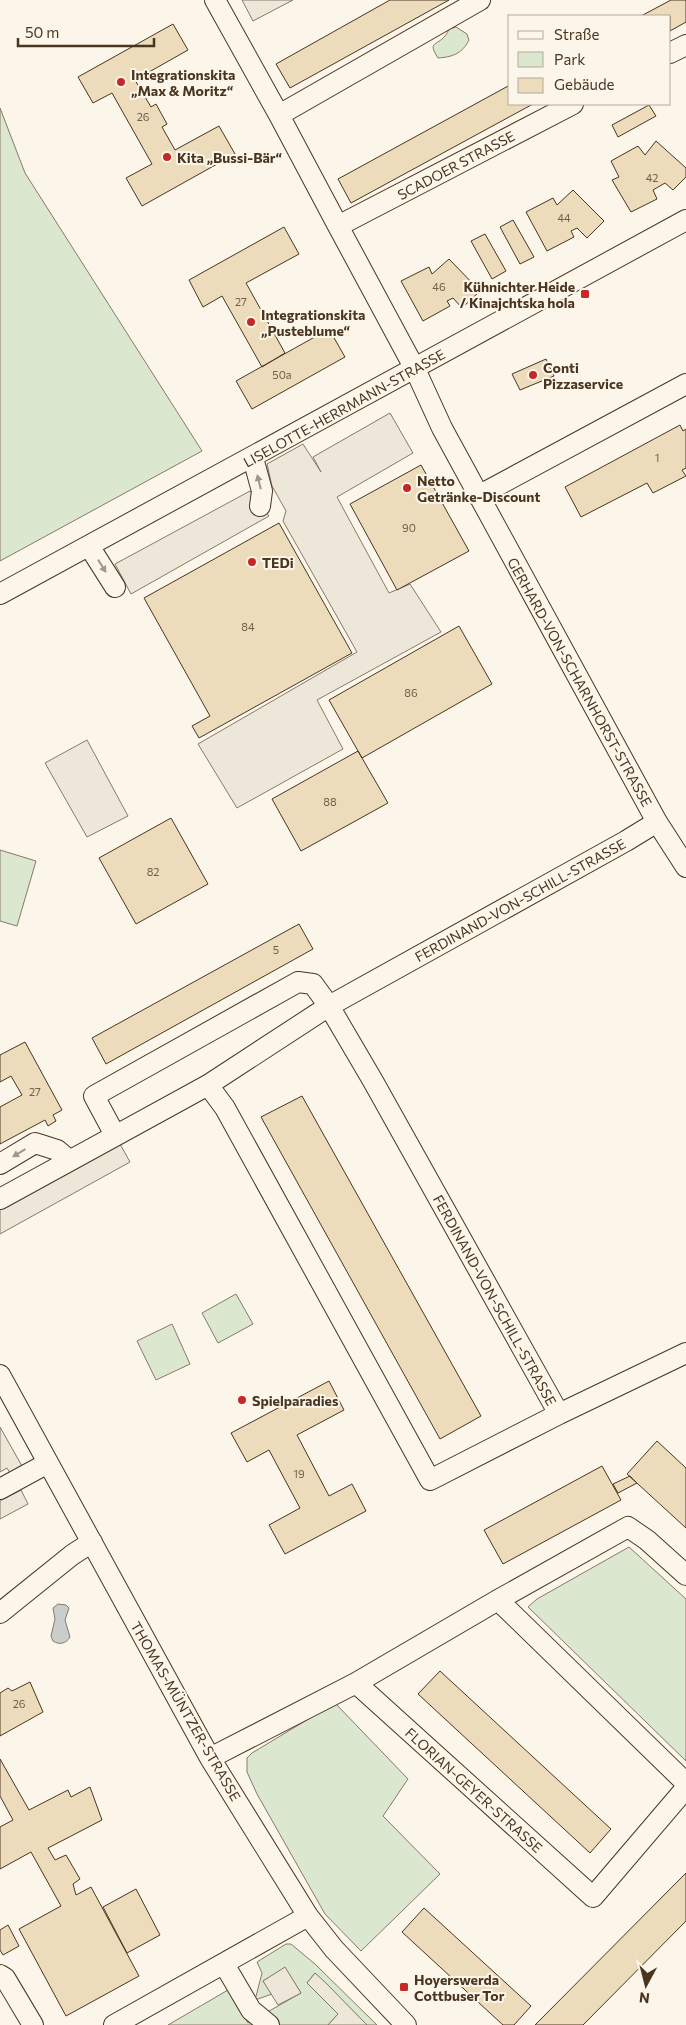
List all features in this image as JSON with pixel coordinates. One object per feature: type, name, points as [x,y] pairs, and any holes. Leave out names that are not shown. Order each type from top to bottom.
[{"type":"street","points":[[215,0],[415,369]]},
{"type":"street","points":[[279,115],[480,0]]},
{"type":"street","points":[[671,52],[686,44]]},
{"type":"street","name":"SCADOER STRASSE","points":[[338,226],[571,105]]},
{"type":"street","name":"LISELOTTE-HERRMANN-STRASSE","points":[[0,594],[253,458],[686,220]]},
{"type":"street","name":"GERHARD-VON-SCHARNHORST-STRASSE","points":[[415,369],[442,428],[478,496],[657,822],[686,867]]},
{"type":"street","points":[[478,496],[686,384]]},
{"type":"street","points":[[253,458],[262,491],[260,506]]},
{"type":"street","points":[[89,546],[115,587]]},
{"type":"street","name":"FERDINAND-VON-SCHILL-STRASSE","points":[[0,1199],[208,1085],[329,1006],[657,822]]},
{"type":"street","name":"FERDINAND-VON-SCHILL-STRASSE","points":[[115,1135],[94,1096],[298,982],[314,984],[329,1006],[559,1414],[430,1480],[225,1108],[208,1085]]},
{"type":"street","points":[[0,1164],[35,1143],[57,1150],[69,1160]]},
{"type":"street","points":[[559,1414],[686,1353]]},
{"type":"street","name":"THOMAS-MÜNTZER-STRASSE","points":[[0,1374],[210,1758],[308,1916],[350,1967],[406,2025]]},
{"type":"street","points":[[0,1489],[48,1463]]},
{"type":"street","points":[[210,1758],[356,1683],[628,1527],[647,1540],[686,1575]]},
{"type":"street","points":[[0,1613],[72,1555],[92,1542]]},
{"type":"street","points":[[498,1600],[686,1783]]},
{"type":"street","name":"FLORIAN-GEYER-STRASSE","points":[[356,1683],[593,1897],[686,1788]]},
{"type":"street","points":[[114,2025],[308,1916]]},
{"type":"street","points":[[224,1964],[250,2007],[269,2025]]},
{"type":"street","points":[[2,1976],[33,2025]]},
{"type":"green space","points":[[456,27],[467,34],[469,40],[460,52],[448,57],[438,58],[433,49],[434,44],[445,36],[449,29]]},
{"type":"green space","points":[[0,108],[25,173],[202,451],[0,561]]},
{"type":"green space","points":[[0,850],[36,861],[17,926],[0,921]]},
{"type":"green space","points":[[236,1294],[253,1324],[218,1343],[202,1313]]},
{"type":"green space","points":[[172,1324],[190,1364],[156,1380],[137,1341]]},
{"type":"green space","points":[[629,1547],[686,1599],[686,1761],[528,1607],[537,1599]]},
{"type":"green space","points":[[335,1703],[408,1779],[383,1816],[440,1874],[361,1951],[325,1914],[257,1794],[247,1772],[247,1758],[252,1753]]},
{"type":"green space","points":[[286,1944],[291,1944],[315,1964],[377,2025],[367,2025],[315,1973],[307,1983],[338,2014],[328,2025],[168,2025],[228,1990],[248,2023],[301,1993],[285,1968],[263,1981],[272,1994],[255,2000],[262,1973],[257,1962]]},
{"type":"shaded area","points":[[242,0],[293,0],[253,21]]},
{"type":"shaded area","points":[[390,413],[413,453],[337,497],[389,593],[410,584],[441,632],[317,700],[343,749],[237,808],[198,744],[357,652],[283,521],[286,511],[272,486],[267,464],[303,444],[321,472],[313,457]]},
{"type":"shaded area","points":[[250,491],[269,516],[131,594],[115,564]]},
{"type":"shaded area","points":[[87,740],[128,816],[87,837],[45,763]]},
{"type":"shaded area","points":[[115,1135],[130,1162],[0,1234],[0,1199]]},
{"type":"shaded area","points":[[0,1427],[22,1466],[10,1473],[7,1468],[0,1472]]},
{"type":"shaded area","points":[[21,1490],[28,1504],[0,1519],[0,1501]]},
{"type":"shaded area","points":[[58,1604],[66,1605],[69,1608],[65,1620],[70,1637],[60,1643],[53,1641],[51,1636],[55,1619],[53,1608]]},
{"type":"shaded area","points":[[285,1967],[301,1993],[278,2005],[263,1981]]},
{"type":"shaded area","points":[[315,1973],[367,2025],[328,2025],[338,2014],[307,1983]]},
{"type":"building","points":[[390,0],[449,0],[290,88],[276,64]]},
{"type":"building","points":[[671,0],[686,0],[686,22],[671,30],[671,15],[643,15]]},
{"type":"building","points":[[173,24],[188,50],[135,80],[151,107],[156,104],[167,124],[162,127],[175,150],[219,126],[235,154],[142,206],[126,178],[152,164],[112,93],[93,103],[78,77]]},
{"type":"building","points":[[508,86],[508,105],[531,105],[351,203],[338,179]]},
{"type":"building","points":[[649,105],[656,116],[618,137],[612,125]]},
{"type":"building","points":[[656,141],[686,168],[686,177],[673,190],[665,183],[653,190],[657,199],[631,212],[612,180],[619,177],[611,161],[638,146],[645,155]]},
{"type":"building","points":[[573,190],[604,221],[587,238],[577,228],[571,231],[574,237],[547,251],[526,212],[553,198],[557,205]]},
{"type":"building","points":[[513,220],[534,257],[520,264],[500,227]]},
{"type":"building","points":[[284,227],[299,254],[246,283],[285,353],[262,367],[222,296],[203,307],[189,280]]},
{"type":"building","points":[[485,234],[506,271],[492,279],[471,241]]},
{"type":"building","points":[[449,259],[480,291],[462,308],[453,298],[447,301],[450,306],[423,321],[401,281],[429,267],[432,274]]},
{"type":"building","points":[[329,329],[345,357],[252,409],[236,381]]},
{"type":"building","name":"Conti Pizzaservice","points":[[546,359],[554,376],[520,390],[512,374]]},
{"type":"building","points":[[680,425],[683,431],[686,429],[686,468],[682,470],[686,476],[653,493],[647,483],[581,517],[565,487]]},
{"type":"building","points":[[421,465],[469,551],[397,590],[350,504]]},
{"type":"building","points":[[279,523],[352,653],[199,738],[192,726],[210,716],[144,598]]},
{"type":"building","points":[[459,626],[492,684],[362,758],[329,700]]},
{"type":"building","points":[[358,751],[388,803],[301,851],[272,799]]},
{"type":"building","points":[[171,818],[208,884],[136,924],[99,858]]},
{"type":"building","points":[[299,924],[313,949],[106,1064],[92,1038]]},
{"type":"building","points":[[25,1042],[62,1110],[53,1115],[56,1121],[48,1126],[45,1120],[0,1144],[0,1107],[22,1095],[11,1076],[0,1082],[0,1055]]},
{"type":"building","points":[[302,1096],[481,1416],[440,1439],[261,1117]]},
{"type":"building","points":[[329,1381],[344,1410],[297,1435],[329,1496],[352,1484],[366,1511],[285,1554],[269,1525],[300,1508],[269,1450],[247,1462],[231,1433]]},
{"type":"building","points":[[657,1441],[686,1468],[686,1528],[627,1474]]},
{"type":"building","points":[[602,1466],[621,1500],[503,1564],[484,1530]]},
{"type":"building","points":[[630,1476],[637,1483],[618,1493],[613,1484]]},
{"type":"building","points":[[440,1671],[611,1829],[590,1853],[418,1694]]},
{"type":"building","points":[[30,1682],[43,1712],[0,1736],[0,1693],[8,1688],[12,1691]]},
{"type":"building","points":[[0,1759],[29,1810],[68,1790],[71,1797],[90,1787],[102,1820],[48,1848],[55,1860],[66,1855],[80,1879],[73,1884],[76,1895],[91,1887],[139,1976],[66,2016],[19,1929],[61,1906],[31,1852],[0,1869],[0,1827],[13,1820],[0,1796]]},
{"type":"building","points":[[686,1873],[686,1921],[583,2025],[535,2025]]},
{"type":"building","points":[[136,1889],[160,1935],[127,1953],[103,1907]]},
{"type":"building","points":[[424,1908],[531,2006],[514,2025],[503,2025],[402,1932]]},
{"type":"building","points":[[8,1925],[19,1946],[3,1955],[0,1950],[0,1930]]},
{"type":"place","name":"Integrationskita „Max & Moritz“","points":[[121,82]]},
{"type":"place","name":"Kita „Bussi-Bär“","points":[[167,157]]},
{"type":"place","name":"Kühnichter Heide / Kinajchtska hola","points":[[585,294]]},
{"type":"place","name":"Integrationskita „Pusteblume“","points":[[251,322]]},
{"type":"place","name":"Conti Pizzaservice","points":[[533,375]]},
{"type":"place","name":"Netto Getränke-Discount","points":[[407,488]]},
{"type":"place","name":"TEDi","points":[[252,562]]},
{"type":"place","name":"Spielparadies","points":[[242,1400]]},
{"type":"place","name":"Hoyerswerda Cottbuser Tor","points":[[404,1987]]}]
